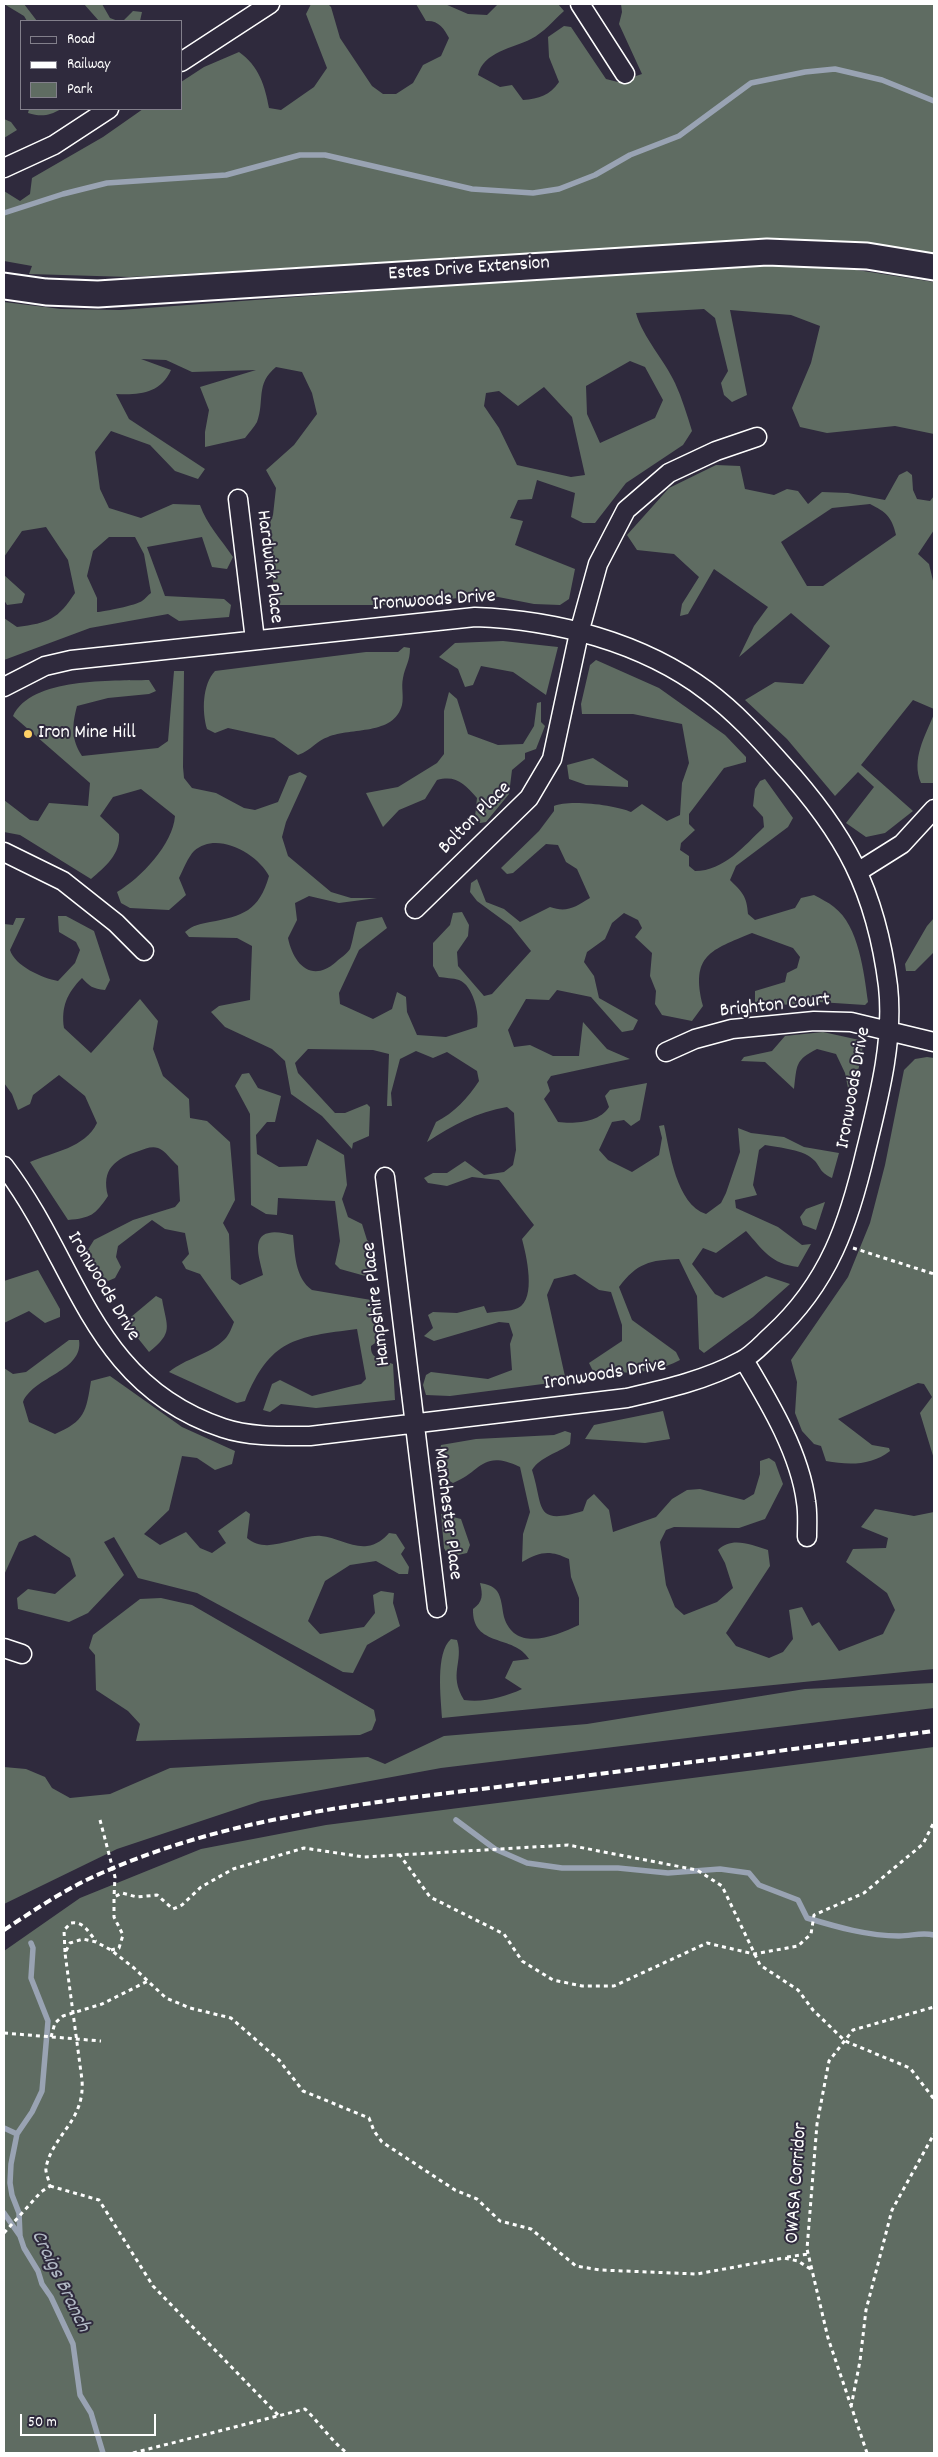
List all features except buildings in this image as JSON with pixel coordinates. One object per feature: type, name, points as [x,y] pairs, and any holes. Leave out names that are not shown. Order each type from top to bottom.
[{"type":"main road","name":"Estes Drive Extension","points":[[4,286],[46,292],[98,294],[767,252],[867,256],[934,267]]},
{"type":"street","points":[[182,61],[270,4]]},
{"type":"street","points":[[580,4],[625,74]]},
{"type":"street","points":[[4,168],[54,145],[107,110]]},
{"type":"street","name":"Bolton Place","points":[[415,909],[529,798],[552,759],[579,632],[598,564],[626,510],[669,472],[716,451],[757,438]]},
{"type":"street","name":"Hardwick Place","points":[[238,499],[255,640]]},
{"type":"street","name":"Ironwoods Drive","points":[[4,686],[45,666],[71,660],[475,617],[520,620],[579,632],[640,653],[682,674],[707,691],[746,723],[819,806],[859,871],[872,906],[888,987],[890,1031],[854,1204],[833,1256],[810,1295],[777,1330],[744,1360],[708,1376],[671,1388],[627,1398],[310,1436],[266,1436],[224,1428],[182,1410],[143,1383],[112,1350],[87,1311],[19,1186],[4,1166]]},
{"type":"street","points":[[859,871],[902,844],[934,810]]},
{"type":"street","points":[[4,852],[63,881],[116,923],[144,951]]},
{"type":"street","name":"Brighton Court","points":[[666,1052],[695,1039],[732,1029],[814,1021],[852,1022],[934,1042]]},
{"type":"street","name":"Hampshire Place","points":[[385,1178],[414,1425]]},
{"type":"street","points":[[744,1360],[784,1431],[806,1501],[808,1537]]},
{"type":"street","name":"Manchester Place","points":[[414,1425],[437,1608]]},
{"type":"street","points":[[4,1648],[22,1654]]},
{"type":"path","points":[[838,1243],[934,1274]]},
{"type":"path","points":[[100,1820],[115,1877],[114,1917],[123,1935],[119,1948],[111,1950]]},
{"type":"path","points":[[399,1853],[430,1897],[504,1934],[522,1961],[553,1980],[582,1986],[614,1986],[707,1942],[754,1954],[798,1946],[811,1934],[814,1915],[864,1893],[923,1844],[934,1822]]},
{"type":"path","points":[[114,1897],[122,1893],[137,1897],[157,1895],[173,1909],[182,1905],[201,1887],[233,1870],[304,1848],[364,1857],[399,1853],[568,1845],[697,1870],[722,1886],[760,1965],[798,1990],[813,2010],[844,2041],[910,2068],[934,2099]]},
{"type":"path","points":[[50,2186],[46,2169],[52,2151],[77,2114],[83,2089],[65,1953],[64,1930],[71,1923],[78,1922],[83,1924],[96,1942]]},
{"type":"path","points":[[65,1953],[70,1943],[76,1940],[96,1942],[111,1950],[166,1998],[190,2008],[232,2018],[279,2060],[303,2091],[369,2118],[374,2131],[382,2142],[455,2190],[477,2199],[500,2221],[531,2229],[576,2266],[600,2270],[697,2274],[808,2254]]},
{"type":"path","points":[[51,2037],[55,2023],[63,2016],[102,2004],[148,1981]]},
{"type":"path","name":"OWASA Corridor","points":[[867,2453],[828,2338],[808,2254],[817,2124],[829,2061],[853,2030],[934,2007]]},
{"type":"path","points":[[4,2033],[101,2041]]},
{"type":"path","points":[[850,2407],[860,2361],[866,2310],[892,2210],[934,2134]]},
{"type":"path","points":[[4,2233],[41,2192],[50,2186],[99,2200],[153,2286],[278,2415]]},
{"type":"path","points":[[784,2258],[798,2261],[812,2270]]},
{"type":"path","points":[[133,2453],[169,2446],[305,2408],[318,2422],[331,2441],[347,2453]]},
{"type":"green space","points":[[4,4],[24,4],[36,20],[26,20],[24,16]]},
{"type":"green space","points":[[84,4],[102,4],[110,18],[115,20],[98,20]]},
{"type":"green space","points":[[311,4],[328,4],[331,7],[340,38],[372,86],[383,94],[396,94],[413,83],[423,65],[441,56],[449,38],[440,25],[426,21],[416,4],[445,4],[468,14],[487,15],[498,4],[558,4],[564,11],[544,30],[531,39],[492,56],[481,67],[478,75],[500,87],[512,85],[523,100],[544,96],[559,82],[549,57],[548,37],[564,26],[571,27],[606,79],[618,82],[642,74],[619,24],[622,12],[621,4],[934,4],[934,254],[841,242],[773,240],[130,277],[29,274],[32,266],[4,261],[4,191],[20,201],[30,194],[32,178],[103,137],[142,110],[182,110],[182,81],[204,67],[239,52],[252,64],[260,77],[269,108],[281,110],[314,87],[327,68],[306,14]]},
{"type":"green space","points":[[133,11],[142,12],[140,20],[124,20]]},
{"type":"green space","points":[[29,110],[59,110],[41,115],[28,113]]},
{"type":"green space","points":[[4,119],[11,122],[17,130],[4,138]]},
{"type":"green space","points":[[773,265],[857,270],[934,282],[934,434],[895,426],[827,433],[800,427],[792,408],[811,363],[820,326],[791,315],[730,310],[747,395],[732,402],[724,395],[721,383],[728,371],[715,318],[704,309],[636,313],[649,340],[675,383],[692,431],[683,445],[626,483],[595,523],[583,523],[571,517],[575,493],[537,480],[532,499],[518,500],[510,518],[523,521],[515,545],[575,569],[569,599],[560,605],[534,604],[488,595],[390,605],[275,605],[271,558],[266,533],[273,515],[276,488],[266,470],[294,445],[317,414],[312,393],[302,372],[276,367],[265,380],[257,422],[245,438],[205,447],[205,432],[209,410],[200,387],[256,370],[192,372],[166,360],[141,359],[171,370],[161,384],[155,388],[141,393],[116,394],[129,419],[205,469],[198,479],[175,471],[150,445],[111,431],[95,452],[100,489],[109,508],[141,518],[173,504],[200,505],[210,525],[233,557],[227,569],[212,567],[202,537],[147,547],[165,596],[224,599],[231,605],[229,617],[179,621],[168,614],[90,628],[4,660],[4,618],[17,627],[37,624],[58,614],[75,593],[68,560],[46,527],[22,531],[4,557],[4,302],[61,309],[120,310],[646,271]],"holes":[[[630,361],[645,367],[663,400],[655,418],[600,443],[587,414],[586,386]],[[544,387],[572,417],[585,475],[571,477],[517,465],[499,428],[484,406],[486,393],[499,391],[518,406]],[[109,537],[135,537],[144,554],[151,593],[139,603],[97,612],[97,598],[87,576],[93,551]]]},
{"type":"green space","points":[[716,465],[740,466],[745,489],[774,495],[787,489],[798,491],[808,504],[822,492],[848,493],[885,500],[899,475],[907,471],[912,475],[913,490],[917,499],[930,501],[934,496],[934,530],[918,554],[929,564],[934,585],[934,709],[913,700],[861,765],[913,811],[885,833],[866,837],[846,823],[874,787],[858,772],[835,796],[787,739],[745,700],[775,682],[803,684],[830,646],[791,613],[739,657],[754,626],[768,607],[714,569],[688,614],[680,616],[682,604],[699,577],[674,554],[637,550],[627,535],[669,488]],"holes":[[[870,504],[890,519],[896,535],[823,586],[807,586],[781,542],[832,508]]]},
{"type":"green space","points":[[4,575],[25,594],[22,603],[7,605],[4,600]]},
{"type":"green space","points":[[503,641],[558,647],[546,695],[513,672],[481,666],[473,685],[465,687],[458,669],[439,657],[455,643]]},
{"type":"green space","points":[[404,647],[410,648],[402,681],[402,705],[397,715],[390,722],[381,726],[328,737],[298,755],[274,738],[228,728],[215,733],[207,729],[204,715],[205,691],[215,671],[366,652],[398,652]]},
{"type":"green space","points":[[596,660],[659,688],[725,735],[746,757],[746,762],[724,768],[689,814],[689,824],[695,830],[681,843],[680,850],[689,856],[689,866],[695,871],[715,867],[724,862],[764,827],[763,817],[753,806],[755,789],[760,781],[765,779],[793,818],[788,827],[736,866],[730,880],[743,895],[748,914],[755,920],[795,908],[801,898],[814,895],[834,907],[842,915],[855,938],[862,964],[868,1002],[865,1005],[819,1002],[755,1007],[755,991],[785,982],[787,973],[797,968],[800,957],[793,948],[752,933],[725,944],[707,957],[699,975],[703,1006],[692,1021],[662,1015],[655,1004],[656,991],[650,976],[652,953],[635,937],[642,928],[638,920],[624,913],[612,923],[605,939],[587,952],[584,962],[594,976],[599,998],[638,1020],[633,1030],[622,1032],[591,997],[557,990],[549,1000],[526,999],[508,1030],[514,1047],[530,1045],[553,1056],[579,1056],[583,1022],[607,1049],[630,1059],[551,1076],[547,1082],[550,1091],[544,1099],[558,1122],[586,1121],[599,1116],[609,1107],[605,1096],[610,1090],[647,1083],[640,1120],[631,1126],[624,1120],[612,1122],[599,1150],[608,1160],[632,1172],[659,1155],[662,1138],[659,1126],[664,1125],[672,1162],[681,1189],[696,1208],[706,1214],[721,1203],[726,1193],[740,1152],[738,1128],[751,1133],[784,1137],[804,1147],[839,1153],[832,1178],[805,1154],[765,1145],[759,1150],[753,1185],[757,1195],[735,1200],[736,1208],[778,1227],[802,1245],[811,1244],[798,1267],[781,1263],[768,1255],[746,1231],[716,1253],[703,1248],[692,1264],[715,1294],[723,1298],[766,1276],[790,1284],[753,1317],[704,1353],[699,1349],[697,1296],[679,1259],[660,1260],[638,1268],[619,1287],[632,1320],[676,1352],[680,1360],[660,1368],[637,1372],[614,1373],[593,1371],[589,1363],[622,1341],[622,1325],[611,1292],[599,1290],[575,1274],[554,1279],[547,1295],[566,1381],[450,1396],[426,1395],[423,1385],[426,1375],[431,1372],[488,1379],[512,1370],[510,1344],[513,1335],[509,1323],[499,1322],[434,1341],[424,1336],[433,1328],[428,1315],[433,1312],[457,1313],[484,1306],[487,1313],[515,1309],[524,1303],[529,1286],[529,1276],[522,1239],[534,1225],[499,1180],[472,1177],[447,1186],[428,1183],[424,1178],[433,1173],[447,1173],[465,1161],[484,1175],[504,1172],[513,1165],[516,1150],[514,1113],[507,1107],[486,1112],[456,1125],[427,1142],[436,1122],[455,1110],[475,1087],[479,1081],[477,1071],[447,1052],[433,1058],[416,1051],[400,1059],[391,1093],[392,1106],[387,1106],[389,1054],[373,1050],[308,1049],[295,1063],[298,1073],[335,1113],[345,1113],[367,1104],[370,1107],[369,1136],[353,1143],[352,1149],[322,1116],[291,1094],[285,1061],[272,1049],[225,1027],[211,1012],[219,1006],[250,1000],[252,946],[237,938],[189,937],[185,932],[197,925],[232,917],[248,910],[255,904],[265,888],[269,876],[264,868],[256,860],[236,847],[214,843],[203,845],[194,851],[179,878],[186,895],[169,910],[130,908],[121,903],[117,892],[136,878],[162,849],[173,827],[175,816],[141,789],[113,797],[100,816],[119,834],[119,841],[111,860],[91,879],[20,835],[4,832],[4,800],[30,820],[38,821],[49,803],[88,806],[90,783],[13,716],[23,703],[37,694],[54,688],[95,682],[149,680],[156,691],[149,694],[108,698],[77,706],[73,726],[74,738],[82,756],[158,748],[168,741],[174,671],[184,671],[183,767],[184,778],[192,788],[216,793],[244,808],[255,810],[278,802],[289,776],[300,772],[307,776],[286,822],[282,837],[288,856],[331,892],[351,898],[377,898],[339,903],[309,896],[295,903],[297,920],[288,938],[290,947],[299,962],[304,968],[311,971],[327,968],[350,949],[357,922],[382,917],[387,928],[359,950],[339,993],[340,1004],[373,1019],[392,1009],[397,992],[406,997],[407,1012],[417,1035],[446,1037],[477,1027],[478,1021],[472,994],[464,983],[452,978],[439,977],[433,966],[433,943],[450,925],[453,913],[462,912],[469,925],[468,936],[457,952],[458,966],[484,996],[492,994],[531,951],[511,926],[477,901],[470,892],[471,883],[477,879],[486,902],[504,909],[520,922],[550,907],[556,909],[571,908],[590,898],[577,869],[566,862],[558,845],[546,844],[513,873],[507,874],[501,868],[539,831],[554,811],[554,806],[581,803],[615,807],[631,812],[642,804],[667,821],[680,815],[682,783],[689,763],[682,724],[633,714],[582,714],[581,704],[590,665]]},
{"type":"green space","points":[[449,692],[457,699],[468,734],[498,745],[523,744],[534,726],[537,703],[541,702],[541,722],[545,726],[536,749],[525,753],[525,759],[512,770],[509,794],[486,822],[480,823],[475,817],[477,798],[460,782],[444,779],[437,780],[425,799],[399,810],[383,827],[366,793],[398,787],[437,763],[444,754],[444,711]]},
{"type":"green space","points":[[934,714],[934,783],[921,783],[918,774],[918,757]]},
{"type":"green space","points":[[593,758],[628,781],[628,787],[586,785],[569,779],[567,765]]},
{"type":"green space","points":[[58,916],[66,916],[94,931],[110,980],[105,990],[92,987],[82,978],[72,989],[66,1001],[63,1013],[64,1028],[91,1053],[140,999],[158,1021],[153,1049],[163,1076],[189,1099],[190,1118],[207,1121],[230,1142],[235,1200],[223,1223],[229,1234],[231,1279],[240,1285],[263,1275],[258,1244],[263,1235],[275,1232],[293,1235],[295,1258],[299,1272],[306,1285],[312,1290],[377,1301],[384,1317],[381,1322],[382,1338],[371,1346],[371,1350],[372,1354],[378,1358],[393,1364],[395,1400],[316,1408],[281,1404],[270,1412],[263,1410],[272,1384],[280,1380],[312,1396],[361,1384],[366,1379],[357,1329],[317,1335],[287,1345],[275,1353],[264,1365],[254,1380],[245,1401],[237,1403],[169,1372],[219,1344],[228,1335],[234,1322],[200,1274],[186,1269],[182,1262],[189,1254],[185,1233],[165,1229],[152,1220],[118,1246],[116,1257],[121,1267],[115,1278],[108,1281],[97,1277],[84,1256],[94,1240],[133,1220],[175,1207],[180,1201],[178,1166],[161,1149],[155,1147],[130,1154],[112,1166],[108,1172],[106,1187],[108,1196],[100,1207],[87,1217],[68,1220],[30,1162],[77,1144],[92,1131],[97,1123],[85,1096],[59,1075],[33,1095],[30,1104],[18,1110],[12,1094],[4,1083],[4,924],[13,925],[16,918],[25,918],[10,950],[13,956],[30,970],[58,981],[75,963],[80,950],[76,942],[59,932]]},
{"type":"green space","points":[[934,918],[934,952],[915,971],[906,971],[905,964],[927,926]]},
{"type":"green space","points":[[823,1032],[864,1041],[854,1092],[849,1093],[845,1073],[836,1054],[817,1049],[801,1060],[798,1064],[794,1089],[765,1062],[741,1061],[744,1057],[772,1051],[785,1036]]},
{"type":"green space","points":[[934,1058],[934,1459],[920,1413],[932,1397],[924,1384],[918,1383],[838,1419],[872,1445],[889,1448],[890,1451],[867,1462],[843,1463],[826,1461],[821,1446],[814,1444],[802,1431],[795,1413],[797,1382],[791,1360],[848,1277],[870,1223],[885,1165],[904,1070],[915,1059]]},
{"type":"green space","points":[[249,1073],[258,1088],[281,1096],[275,1122],[267,1122],[256,1135],[257,1154],[279,1167],[307,1166],[317,1139],[344,1155],[347,1185],[342,1199],[348,1217],[362,1224],[367,1240],[375,1247],[373,1271],[369,1277],[340,1269],[335,1264],[340,1241],[335,1201],[278,1198],[277,1215],[266,1214],[251,1205],[250,1114],[235,1086],[242,1074]]},
{"type":"green space","points":[[825,1202],[816,1230],[803,1225],[800,1217],[806,1209]]},
{"type":"green space","points":[[38,1270],[60,1309],[60,1317],[45,1323],[29,1311],[4,1323],[4,1281]]},
{"type":"green space","points":[[156,1296],[162,1299],[167,1329],[162,1339],[149,1352],[125,1322]]},
{"type":"green space","points":[[69,1340],[79,1340],[78,1350],[74,1359],[37,1386],[23,1402],[29,1422],[55,1434],[73,1425],[85,1408],[91,1381],[110,1376],[182,1427],[235,1451],[232,1464],[215,1470],[197,1458],[182,1456],[169,1510],[144,1534],[160,1545],[186,1532],[200,1548],[212,1553],[226,1543],[218,1531],[246,1511],[250,1514],[247,1538],[255,1543],[264,1545],[321,1536],[367,1546],[374,1544],[389,1533],[396,1534],[405,1548],[401,1554],[409,1567],[408,1574],[399,1574],[376,1561],[350,1565],[325,1581],[308,1621],[320,1634],[364,1627],[375,1613],[373,1595],[381,1591],[394,1593],[393,1603],[400,1626],[367,1645],[353,1673],[343,1672],[197,1593],[138,1578],[114,1537],[104,1542],[124,1575],[88,1613],[69,1622],[18,1609],[17,1598],[28,1589],[55,1594],[76,1576],[70,1558],[35,1535],[19,1542],[4,1575],[4,1368],[13,1374],[26,1372]]},
{"type":"green space","points":[[663,1411],[670,1439],[645,1443],[585,1439],[594,1425]]},
{"type":"green space","points":[[565,1431],[571,1433],[570,1444],[544,1458],[532,1470],[543,1510],[548,1514],[556,1516],[583,1511],[587,1500],[594,1494],[609,1510],[613,1532],[656,1517],[672,1499],[687,1490],[700,1489],[744,1500],[754,1494],[760,1474],[760,1461],[769,1458],[775,1462],[783,1484],[765,1519],[739,1528],[674,1527],[666,1530],[660,1542],[666,1585],[675,1607],[684,1615],[717,1602],[733,1588],[725,1563],[718,1550],[723,1546],[729,1543],[742,1543],[768,1550],[770,1566],[726,1633],[736,1646],[769,1658],[783,1652],[793,1639],[789,1610],[802,1607],[812,1626],[819,1622],[839,1651],[883,1634],[895,1610],[887,1593],[846,1562],[853,1549],[886,1548],[888,1538],[861,1527],[875,1509],[914,1516],[934,1512],[934,1669],[442,1718],[441,1665],[446,1646],[451,1639],[457,1640],[459,1648],[457,1683],[464,1700],[494,1699],[522,1689],[505,1678],[513,1661],[529,1659],[514,1646],[486,1635],[479,1630],[475,1621],[473,1609],[479,1604],[481,1598],[480,1583],[490,1585],[497,1591],[509,1628],[517,1635],[526,1638],[548,1637],[579,1625],[579,1598],[571,1577],[569,1559],[556,1554],[546,1553],[522,1562],[523,1534],[530,1512],[520,1467],[497,1460],[489,1461],[453,1483],[444,1478],[437,1465],[441,1445],[476,1439],[554,1435]]},
{"type":"green space","points":[[441,1514],[461,1519],[470,1545],[467,1553],[449,1557],[444,1548]]},
{"type":"green space","points":[[161,1598],[192,1605],[374,1710],[376,1720],[372,1730],[360,1735],[136,1741],[140,1724],[128,1711],[96,1690],[95,1655],[89,1648],[93,1635],[140,1599]]},
{"type":"green space","points":[[934,1683],[934,1708],[441,1768],[261,1801],[117,1849],[4,1904],[4,1767],[26,1769],[45,1777],[52,1788],[70,1798],[110,1794],[170,1768],[368,1757],[385,1764],[444,1736],[587,1724],[805,1689]]},
{"type":"green space","points":[[934,1747],[934,2453],[4,2453],[4,1951],[80,1898],[201,1849],[326,1825]]},
{"type":"waterway","points":[[4,213],[63,194],[107,183],[226,175],[300,155],[325,155],[472,189],[533,193],[559,189],[595,175],[630,155],[679,136],[751,83],[805,72],[835,69],[882,80],[934,101]]},
{"type":"waterway","points":[[456,1820],[495,1849],[527,1863],[562,1868],[618,1868],[668,1873],[720,1869],[749,1873],[759,1885],[798,1900],[807,1918],[864,1933],[899,1936],[934,1935]]},
{"type":"waterway","points":[[20,2236],[19,2213],[12,2195],[10,2183],[11,2164],[17,2134],[32,2112],[42,2091],[48,2021],[31,1978],[33,1948],[31,1943]]},
{"type":"waterway","points":[[4,2128],[17,2134]]},
{"type":"waterway","name":"Craigs Branch","points":[[4,2213],[20,2236],[24,2248],[38,2271],[42,2284],[51,2297],[73,2344],[80,2395],[91,2413],[103,2453]]},
{"type":"railway","points":[[4,1930],[65,1891],[104,1872],[208,1835],[262,1822],[372,1803],[934,1731]]},
{"type":"place","name":"Iron Mine Hill","points":[[28,734]]}]
